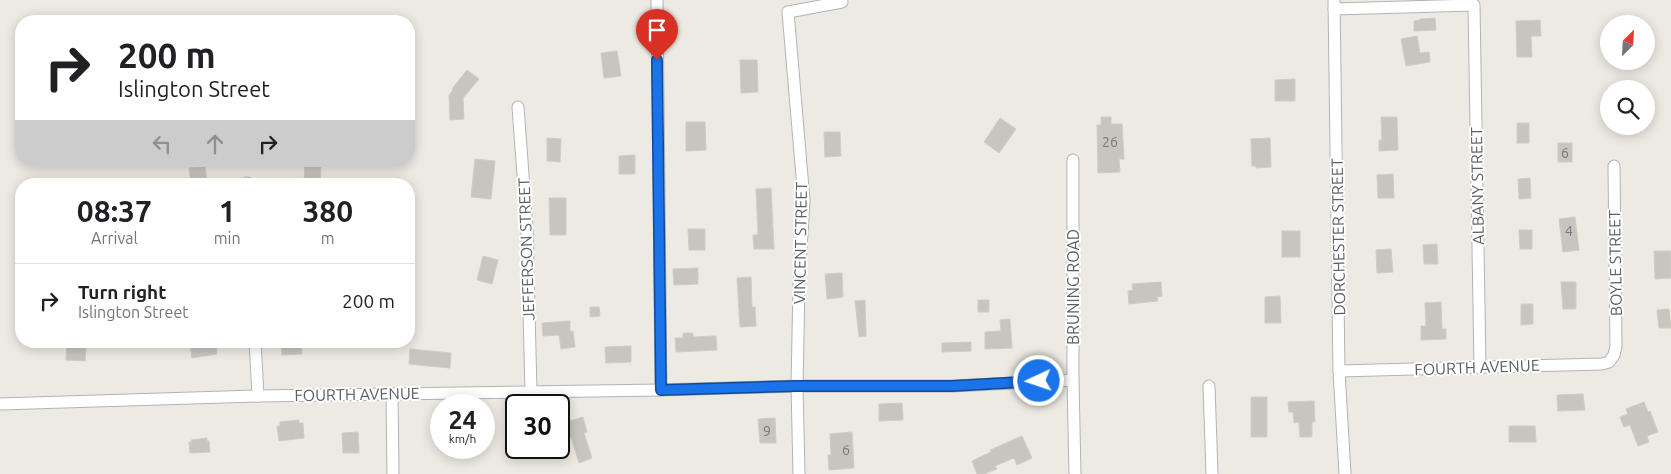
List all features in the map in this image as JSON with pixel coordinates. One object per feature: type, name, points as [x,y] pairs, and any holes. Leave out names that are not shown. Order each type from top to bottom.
[{"type":"street","points":[[657,0],[661,390]]},
{"type":"street","name":"VINCENT STREET","points":[[799,474],[797,386],[799,284],[804,200],[788,12],[842,2]]},
{"type":"street","name":"ALBANY STREET","points":[[1334,4],[1474,5],[1480,368]]},
{"type":"street","name":"DORCHESTER STREET","points":[[1334,4],[1340,371],[1345,474]]},
{"type":"street","name":"JEFFERSON STREET","points":[[518,107],[527,230],[531,392]]},
{"type":"street","name":"BRUNING ROAD","points":[[1073,160],[1075,474]]},
{"type":"street","name":"BOYLE STREET","points":[[1612,359],[1616,346],[1614,166]]},
{"type":"street","points":[[255,348],[258,396]]},
{"type":"street","name":"FOURTH AVENUE","points":[[1340,371],[1602,364],[1612,359]]},
{"type":"street","name":"FOURTH AVENUE","points":[[0,404],[258,396],[797,386],[952,386],[1073,380]]},
{"type":"street","points":[[1209,386],[1212,474]]},
{"type":"street","points":[[392,394],[393,474]]},
{"type":"building","points":[[1435,18],[1436,30],[1414,31],[1414,21]]},
{"type":"building","points":[[1540,20],[1541,36],[1531,36],[1532,57],[1517,57],[1516,21]]},
{"type":"building","points":[[1417,36],[1420,53],[1429,52],[1430,62],[1406,66],[1401,39]]},
{"type":"building","points":[[617,51],[621,76],[604,78],[601,53]]},
{"type":"building","points":[[740,60],[757,60],[758,92],[741,93]]},
{"type":"building","points":[[467,70],[479,79],[463,98],[464,119],[450,120],[449,95]]},
{"type":"building","points":[[1295,79],[1295,101],[1275,101],[1275,80]]},
{"type":"building","points":[[1101,117],[1111,117],[1111,124],[1122,124],[1124,159],[1119,159],[1120,172],[1098,173],[1097,125],[1101,125]]},
{"type":"building","points":[[1381,117],[1397,117],[1398,150],[1379,151],[1379,140],[1382,140]]},
{"type":"building","points":[[1000,118],[1016,129],[999,153],[984,142]]},
{"type":"building","points":[[686,122],[705,122],[706,150],[686,151]]},
{"type":"building","points":[[1517,123],[1529,123],[1529,143],[1517,143]]},
{"type":"building","points":[[824,132],[840,132],[841,156],[825,157]]},
{"type":"building","points":[[547,138],[561,139],[560,162],[547,161]]},
{"type":"building","points":[[1270,138],[1271,167],[1256,168],[1256,166],[1252,166],[1251,139]]},
{"type":"building","points":[[1558,143],[1572,143],[1572,162],[1558,162]]},
{"type":"building","points":[[635,155],[635,174],[619,174],[619,156]]},
{"type":"building","points":[[475,159],[495,161],[491,199],[471,197]]},
{"type":"building","points":[[205,167],[206,178],[190,178],[189,168]]},
{"type":"building","points":[[305,167],[321,167],[320,178],[304,178]]},
{"type":"building","points":[[1393,174],[1394,198],[1378,198],[1377,175]]},
{"type":"building","points":[[1530,178],[1531,198],[1519,199],[1518,179]]},
{"type":"building","points":[[771,188],[774,249],[754,249],[753,235],[758,235],[756,189]]},
{"type":"building","points":[[549,198],[566,198],[566,235],[550,235]]},
{"type":"building","points":[[1575,217],[1579,250],[1563,252],[1559,219]]},
{"type":"building","points":[[688,229],[705,229],[705,250],[689,250]]},
{"type":"building","points":[[1519,230],[1532,230],[1532,249],[1520,249]]},
{"type":"building","points":[[1282,231],[1300,231],[1300,257],[1282,257]]},
{"type":"building","points":[[1437,244],[1438,264],[1424,264],[1423,245]]},
{"type":"building","points":[[1391,249],[1393,272],[1377,273],[1376,250]]},
{"type":"building","points":[[1654,251],[1671,251],[1671,278],[1655,279]]},
{"type":"building","points":[[483,256],[498,260],[492,284],[477,280]]},
{"type":"building","points":[[698,268],[698,284],[674,285],[673,269]]},
{"type":"building","points":[[842,273],[843,297],[827,299],[825,274]]},
{"type":"building","points":[[751,277],[752,307],[755,307],[756,326],[740,327],[737,278]]},
{"type":"building","points":[[1161,282],[1162,296],[1157,297],[1158,301],[1129,304],[1128,291],[1133,290],[1132,284]]},
{"type":"building","points":[[1561,282],[1576,282],[1576,309],[1563,309]]},
{"type":"building","points":[[1280,296],[1281,323],[1265,323],[1265,297]]},
{"type":"building","points":[[865,300],[866,336],[859,337],[855,301]]},
{"type":"building","points":[[978,300],[989,300],[989,312],[978,312]]},
{"type":"building","points":[[1441,302],[1442,329],[1446,329],[1446,339],[1421,340],[1421,326],[1426,326],[1425,303]]},
{"type":"building","points":[[1521,304],[1533,304],[1533,324],[1521,325]]},
{"type":"building","points":[[590,307],[599,307],[600,316],[590,317]]},
{"type":"building","points":[[1669,309],[1671,328],[1659,328],[1657,310]]},
{"type":"building","points":[[1010,319],[1012,348],[985,349],[985,332],[1001,331],[1000,320]]},
{"type":"building","points":[[570,321],[570,331],[573,331],[575,347],[561,349],[559,335],[543,336],[542,323]]},
{"type":"building","points":[[683,333],[693,333],[693,337],[716,336],[717,350],[676,352],[675,338],[683,338]]},
{"type":"building","points":[[971,342],[971,351],[942,352],[942,343]]},
{"type":"building","points":[[631,346],[631,362],[606,363],[605,347]]},
{"type":"building","points":[[67,348],[86,348],[85,361],[66,360]]},
{"type":"building","points":[[190,348],[217,348],[217,354],[192,358]]},
{"type":"building","points":[[282,348],[302,348],[302,354],[282,355]]},
{"type":"building","points":[[410,349],[451,353],[450,368],[409,364]]},
{"type":"building","points":[[1583,394],[1585,410],[1558,411],[1557,395]]},
{"type":"building","points":[[1251,397],[1267,397],[1267,437],[1251,437]]},
{"type":"building","points":[[1314,401],[1315,422],[1312,422],[1312,437],[1300,437],[1299,422],[1294,423],[1293,412],[1289,412],[1288,402]]},
{"type":"building","points":[[1644,402],[1648,412],[1650,411],[1658,432],[1647,436],[1649,442],[1638,446],[1630,425],[1624,427],[1620,417],[1628,414],[1626,409]]},
{"type":"building","points":[[902,403],[903,420],[879,421],[879,404]]},
{"type":"building","points":[[583,417],[587,432],[584,433],[592,458],[579,463],[570,437],[570,421]]},
{"type":"building","points":[[775,418],[776,443],[760,443],[758,419]]},
{"type":"building","points":[[299,420],[299,423],[303,423],[304,438],[279,441],[277,426],[280,426],[280,422]]},
{"type":"building","points":[[1509,426],[1535,426],[1536,442],[1509,442]]},
{"type":"building","points":[[358,432],[359,453],[343,453],[342,433]]},
{"type":"building","points":[[852,432],[854,468],[829,470],[828,455],[831,455],[830,434]]},
{"type":"building","points":[[1022,436],[1032,458],[1017,465],[1014,458],[995,466],[997,469],[984,474],[977,474],[972,461],[991,452],[990,450]]},
{"type":"building","points":[[207,438],[210,452],[190,453],[189,442],[192,442],[191,440]]},
{"type":"route","points":[[657,60],[661,390],[797,386],[952,386],[1039,381]]}]
